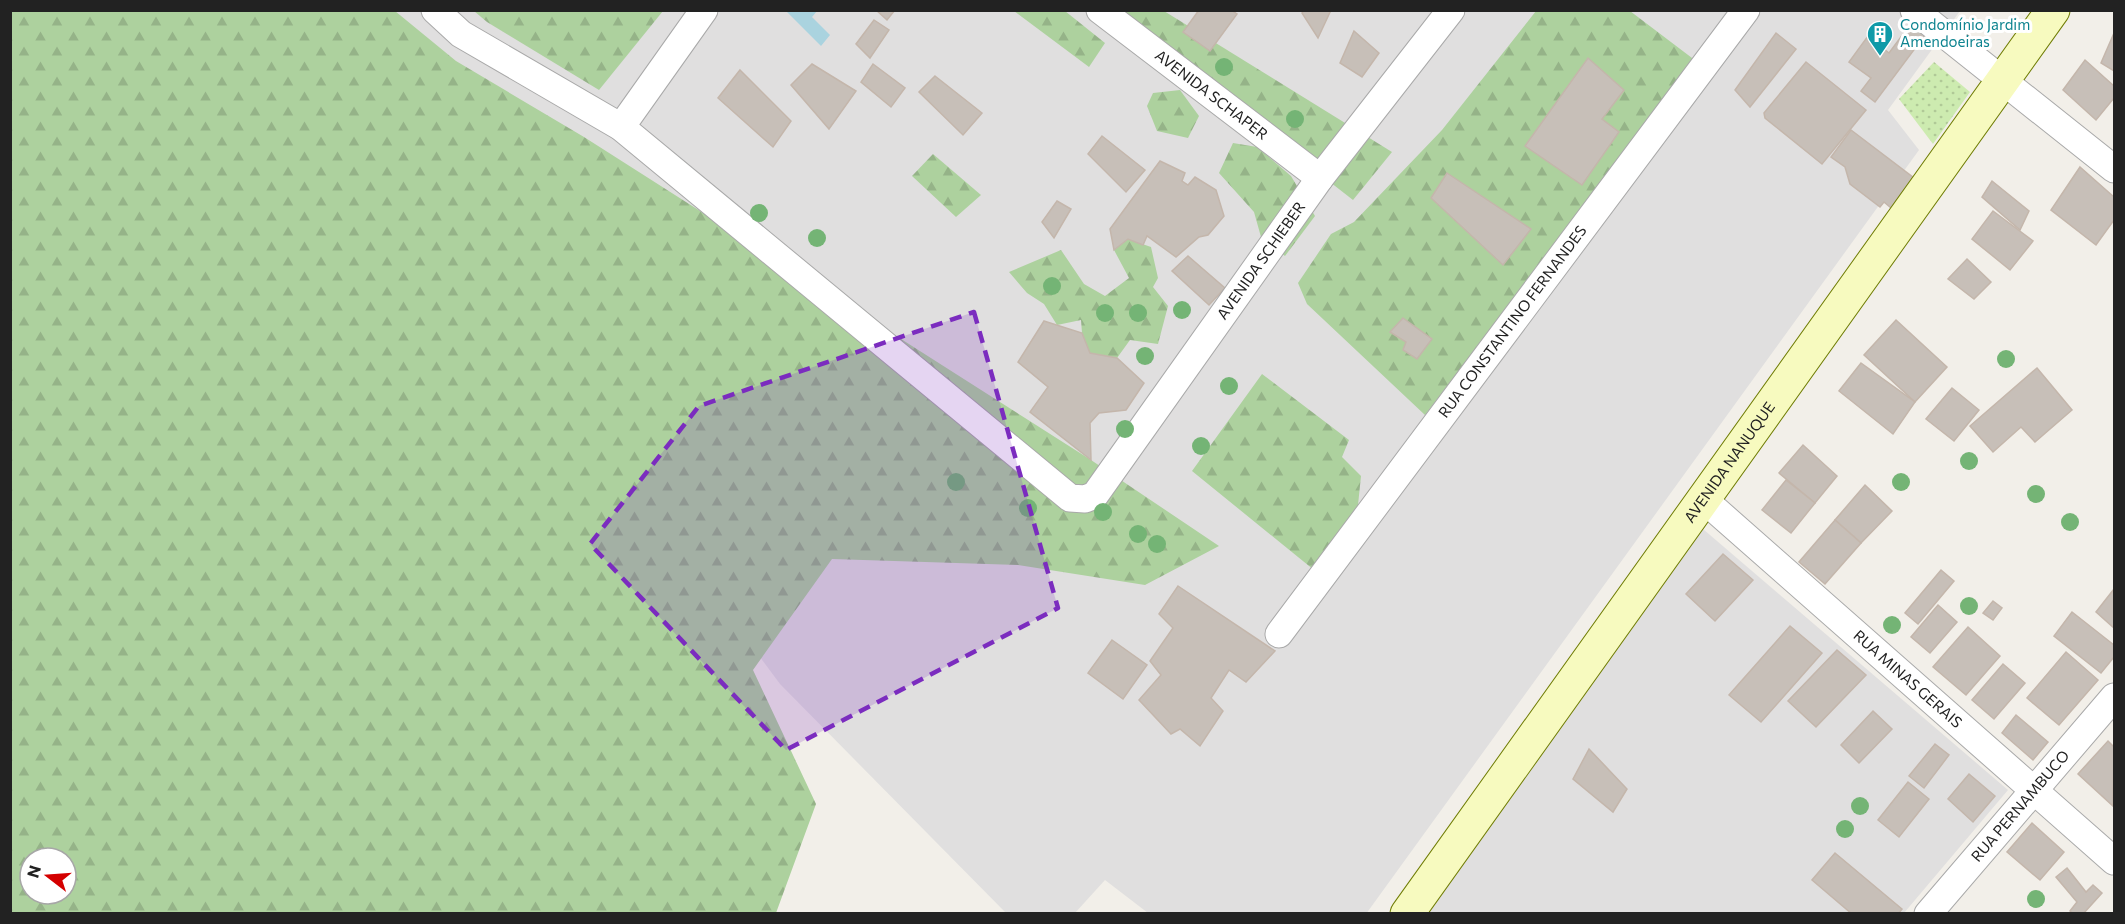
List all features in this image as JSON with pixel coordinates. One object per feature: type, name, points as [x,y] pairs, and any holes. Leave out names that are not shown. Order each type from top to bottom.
[{"type":"main road","name":"AVENIDA NANUQUE","points":[[1407,914],[1702,498],[2053,10]]},
{"type":"street","points":[[435,10],[463,22],[621,127],[704,10]]},
{"type":"street","name":"AVENIDA SCHAPER","points":[[1100,10],[1320,178]]},
{"type":"street","name":"AVENIDA SCHIEBER","points":[[621,127],[1070,498],[1085,500],[1095,495],[1320,178],[1451,10]]},
{"type":"street","name":"RUA CONSTANTINO FERNANDES","points":[[1279,634],[1746,10]]},
{"type":"street","points":[[1914,10],[2115,169]]},
{"type":"street","name":"RUA MINAS GERAIS","points":[[1702,498],[2115,861]]},
{"type":"street","name":"RUA PERNAMBUCO","points":[[1928,914],[2032,790],[2115,697]]},
{"type":"highlighted area","points":[[974,312],[1058,608],[786,750],[590,544],[699,406]]},
{"type":"shaded area","name":"Condomínio Jardim Amendoeiras","points":[[280,11],[1960,11],[1888,110],[1919,150],[1366,914],[1148,913],[1105,880],[1075,913],[1006,913],[780,684]]},
{"type":"shaded area","points":[[1703,529],[2008,790],[1904,913],[1428,914]]},
{"type":"green space","points":[[10,11],[395,11],[456,61],[584,137],[1091,460],[1219,546],[1145,585],[1018,565],[832,559],[753,670],[816,804],[776,913],[11,913]]},
{"type":"green space","points":[[474,11],[663,11],[599,90],[487,22]]},
{"type":"green space","points":[[1014,11],[1065,11],[1105,43],[1089,67]]},
{"type":"green space","points":[[1111,11],[1164,11],[1392,152],[1353,200]]},
{"type":"green space","points":[[1536,11],[1630,11],[1696,61],[1425,415],[1307,304],[1298,283],[1331,234],[1354,222],[1442,130]]},
{"type":"green space","points":[[1934,62],[1970,92],[1933,144],[1899,99]]},
{"type":"green space","points":[[1180,90],[1199,116],[1188,138],[1157,131],[1147,106],[1153,93]]},
{"type":"green space","points":[[1233,143],[1257,147],[1291,176],[1315,216],[1285,256],[1261,237],[1254,212],[1219,173]]},
{"type":"green space","points":[[933,154],[981,195],[956,217],[912,176]]},
{"type":"green space","points":[[1128,239],[1151,247],[1158,278],[1153,287],[1168,306],[1158,344],[1130,340],[1117,358],[1090,353],[1082,333],[1081,320],[1057,325],[1044,304],[1027,293],[1009,272],[1061,250],[1084,284],[1105,296],[1129,278],[1114,250]]},
{"type":"green space","points":[[1262,374],[1349,440],[1342,457],[1361,476],[1357,515],[1314,570],[1192,471]]},
{"type":"water","points":[[786,11],[817,11],[812,17],[830,35],[821,46]]},
{"type":"building","points":[[876,10],[895,10],[887,20]]},
{"type":"building","points":[[1199,10],[1231,10],[1237,14],[1210,51],[1183,32]]},
{"type":"building","points":[[1304,10],[1331,10],[1318,38],[1302,13]]},
{"type":"building","name":"Condomínio Jardim Amendoeiras","points":[[1921,10],[1940,15],[1875,102],[1861,91],[1871,78],[1849,62],[1868,36],[1889,53]]},
{"type":"building","points":[[874,20],[889,30],[870,58],[856,44]]},
{"type":"building","points":[[1354,31],[1379,53],[1362,77],[1340,63]]},
{"type":"building","points":[[1776,33],[1796,49],[1750,107],[1735,90]]},
{"type":"building","points":[[2114,33],[2114,71],[2101,63]]},
{"type":"building","points":[[1588,58],[1624,90],[1602,119],[1619,132],[1582,185],[1525,146]]},
{"type":"building","points":[[2085,60],[2114,86],[2114,98],[2096,120],[2063,90]]},
{"type":"building","points":[[1806,62],[1866,110],[1822,164],[1765,118],[1764,113]]},
{"type":"building","points":[[812,64],[856,91],[829,129],[791,85]]},
{"type":"building","points":[[873,64],[905,88],[891,107],[861,82]]},
{"type":"building","points":[[740,70],[791,121],[773,147],[718,98]]},
{"type":"building","points":[[935,76],[982,113],[963,135],[919,92]]},
{"type":"building","points":[[1851,130],[1914,178],[1891,208],[1884,202],[1880,207],[1850,184],[1845,167],[1831,157]]},
{"type":"building","points":[[1102,136],[1145,170],[1126,192],[1088,154]]},
{"type":"building","points":[[1160,161],[1185,173],[1182,181],[1188,185],[1195,177],[1216,190],[1224,216],[1208,235],[1199,237],[1176,257],[1147,236],[1143,245],[1128,239],[1114,250],[1110,229]]},
{"type":"building","points":[[2080,167],[2114,197],[2114,220],[2096,245],[2051,210]]},
{"type":"building","points":[[1447,173],[1531,229],[1503,265],[1431,198]]},
{"type":"building","points":[[1992,181],[2029,211],[2020,230],[1982,197]]},
{"type":"building","points":[[1057,201],[1071,209],[1054,238],[1042,222]]},
{"type":"building","points":[[1993,211],[2033,241],[2010,270],[1972,239]]},
{"type":"building","points":[[1188,256],[1225,288],[1209,305],[1172,271]]},
{"type":"building","points":[[1967,259],[1991,282],[1974,299],[1948,279]]},
{"type":"building","points":[[1403,318],[1432,339],[1417,359],[1403,350],[1406,342],[1390,332]]},
{"type":"building","points":[[1896,320],[1947,367],[1915,402],[1864,355]]},
{"type":"building","points":[[1044,321],[1082,333],[1090,353],[1117,358],[1144,383],[1126,410],[1099,413],[1090,423],[1091,460],[1030,412],[1048,387],[1018,362]]},
{"type":"building","points":[[1861,363],[1915,402],[1893,434],[1839,391]]},
{"type":"building","points":[[2037,368],[2072,410],[2035,442],[2021,427],[1993,452],[1970,426]]},
{"type":"building","points":[[1952,388],[1979,410],[1954,441],[1926,419]]},
{"type":"building","points":[[1803,445],[1837,476],[1815,503],[1779,473]]},
{"type":"building","points":[[1786,480],[1815,503],[1791,533],[1762,510]]},
{"type":"building","points":[[1865,485],[1892,511],[1861,543],[1835,520]]},
{"type":"building","points":[[1835,520],[1861,543],[1825,584],[1799,562]]},
{"type":"building","points":[[1723,554],[1753,580],[1715,621],[1686,594]]},
{"type":"building","points":[[1941,570],[1954,581],[1918,624],[1905,613]]},
{"type":"building","points":[[1178,586],[1275,651],[1246,682],[1229,670],[1211,698],[1223,711],[1200,746],[1180,729],[1171,734],[1139,700],[1161,675],[1150,661],[1173,628],[1159,614]]},
{"type":"building","points":[[2114,589],[2114,628],[2096,612]]},
{"type":"building","points":[[1993,601],[2002,608],[1993,620],[1983,613]]},
{"type":"building","points":[[1938,605],[1957,622],[1930,653],[1911,637]]},
{"type":"building","points":[[2072,612],[2114,645],[2114,657],[2101,673],[2054,636]]},
{"type":"building","points":[[1790,626],[1822,653],[1761,722],[1729,695]]},
{"type":"building","points":[[1968,627],[2000,656],[1966,695],[1933,667]]},
{"type":"building","points":[[1112,640],[1147,665],[1123,699],[1088,673]]},
{"type":"building","points":[[1837,650],[1866,675],[1816,727],[1788,701]]},
{"type":"building","points":[[2066,652],[2098,680],[2059,725],[2027,698]]},
{"type":"building","points":[[2003,664],[2025,683],[1994,719],[1972,700]]},
{"type":"building","points":[[1873,711],[1892,729],[1859,763],[1841,745]]},
{"type":"building","points":[[2016,715],[2048,742],[2033,760],[2002,733]]},
{"type":"building","points":[[2108,741],[2114,747],[2113,806],[2078,774]]},
{"type":"building","points":[[1935,744],[1949,755],[1924,788],[1909,776]]},
{"type":"building","points":[[1589,749],[1627,789],[1613,812],[1573,779]]},
{"type":"building","points":[[1969,774],[1995,796],[1973,822],[1948,799]]},
{"type":"building","points":[[1908,782],[1929,799],[1899,837],[1878,820]]},
{"type":"building","points":[[2032,823],[2064,852],[2040,880],[2007,852]]},
{"type":"building","points":[[1835,853],[1902,909],[1898,914],[1852,914],[1812,880]]},
{"type":"building","points":[[2067,868],[2086,892],[2093,885],[2102,893],[2083,914],[2073,914],[2070,911],[2077,902],[2056,877]]},
{"type":"place","name":"Condomínio Jardim Amendoeiras","points":[[1880,57]]}]
